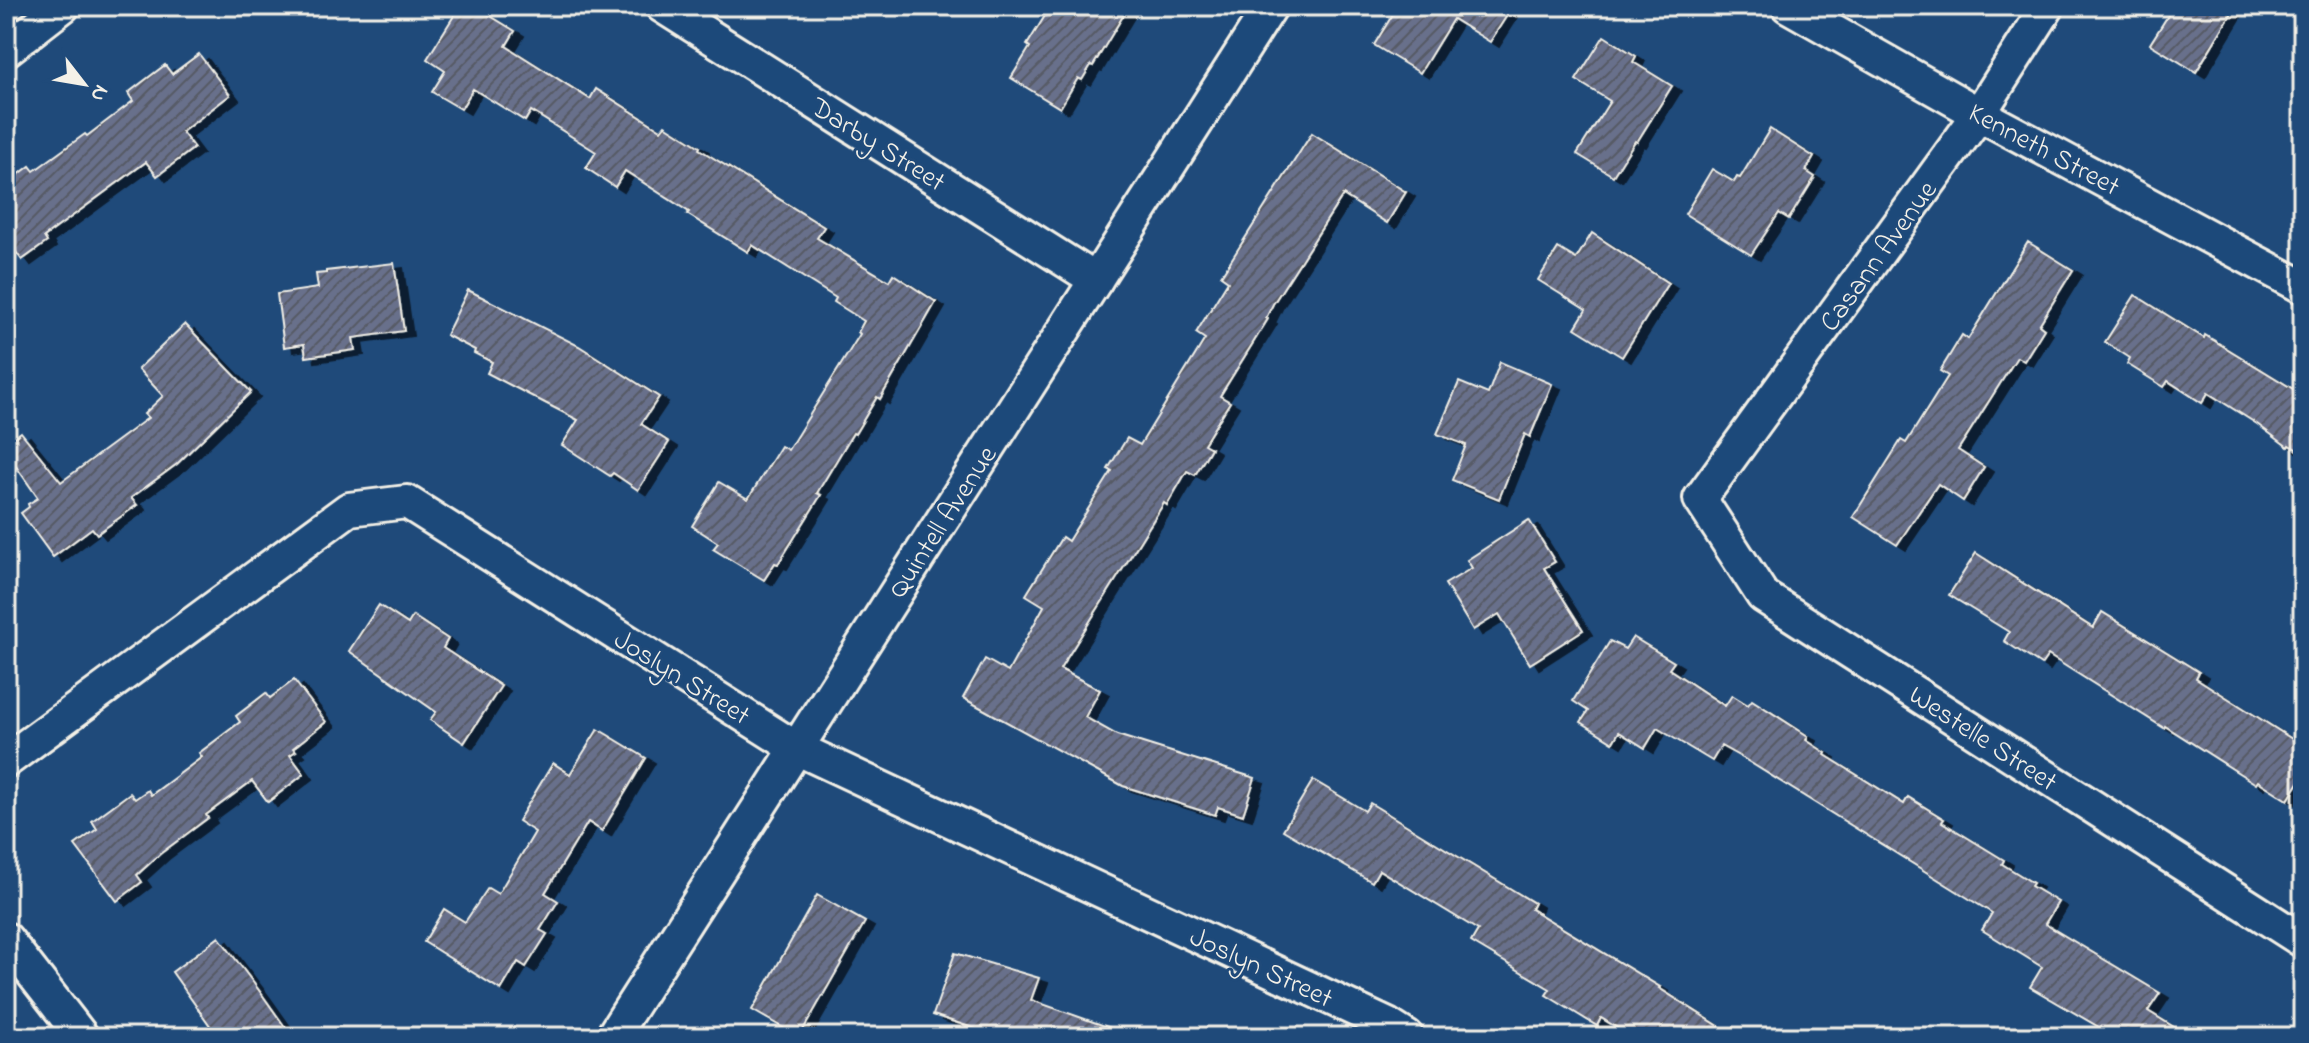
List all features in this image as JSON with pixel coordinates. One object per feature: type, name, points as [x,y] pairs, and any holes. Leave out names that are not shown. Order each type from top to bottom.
[{"type":"street","points":[[6,50],[63,6]]},
{"type":"street","name":"Darby Street","points":[[662,6],[1096,280]]},
{"type":"street","name":"Quintell Avenue","points":[[612,1037],[1271,6]]},
{"type":"street","name":"Kenneth Street","points":[[1788,6],[1979,114],[2303,287]]},
{"type":"street","name":"Casann Avenue","points":[[1700,499],[1979,114],[2048,6]]},
{"type":"street","name":"Westelle Street","points":[[1700,499],[1763,596],[2303,941]]},
{"type":"street","name":"Joslyn Street","points":[[6,761],[349,509],[407,502],[796,748],[1392,1033]]},
{"type":"street","points":[[6,939],[82,1037]]},
{"type":"building","points":[[460,6],[474,6],[515,31],[506,46],[590,99],[596,89],[661,130],[665,125],[824,227],[817,238],[889,281],[893,274],[936,302],[880,399],[877,397],[817,493],[821,495],[778,564],[775,563],[764,580],[713,549],[718,543],[692,526],[719,482],[748,499],[781,446],[788,450],[860,334],[858,332],[864,321],[834,302],[836,298],[752,245],[748,252],[625,171],[615,187],[586,168],[596,152],[531,111],[525,121],[473,89],[461,109],[432,92],[445,71],[427,59]]},
{"type":"building","points":[[1051,6],[1129,6],[1093,66],[1082,80],[1078,78],[1060,108],[1011,78]]},
{"type":"building","points":[[1398,6],[1513,6],[1490,42],[1453,19],[1420,73],[1374,45]]},
{"type":"building","points":[[2174,6],[2236,6],[2196,72],[2150,44]]},
{"type":"building","points":[[1604,36],[1636,56],[1633,62],[1672,86],[1613,176],[1577,154],[1610,101],[1576,80]]},
{"type":"building","points":[[199,54],[230,95],[182,132],[194,148],[157,176],[146,162],[44,237],[47,242],[22,260],[6,239],[6,184],[30,166],[34,171],[85,134],[87,136],[133,101],[128,93],[165,65],[172,74]]},
{"type":"building","points":[[1770,129],[1814,157],[1806,171],[1815,177],[1789,219],[1779,213],[1751,255],[1685,214],[1712,169],[1734,182],[1737,177],[1740,178]]},
{"type":"building","points":[[1312,133],[1406,192],[1387,223],[1343,195],[1273,304],[1268,319],[1220,396],[1230,402],[1204,444],[1211,448],[1195,475],[1187,471],[1167,505],[1164,503],[1060,669],[1100,690],[1085,717],[1117,735],[1255,778],[1243,815],[1218,807],[1215,815],[1123,786],[963,698],[985,659],[1008,672],[1044,606],[1026,595],[1062,537],[1068,541],[1112,471],[1108,469],[1127,438],[1140,445],[1205,339],[1196,333],[1228,281],[1221,276]]},
{"type":"building","points":[[1592,233],[1668,283],[1622,357],[1575,328],[1586,310],[1538,280],[1558,248],[1576,259]]},
{"type":"building","points":[[2028,242],[2073,270],[2039,325],[2044,329],[2024,361],[2017,357],[1958,450],[1984,467],[1963,501],[1938,484],[1897,545],[1853,517],[1901,440],[1906,443],[1948,376],[1940,371],[1962,335],[1968,339]]},
{"type":"building","points":[[394,263],[404,331],[353,338],[355,350],[306,357],[304,344],[284,347],[277,294],[318,288],[316,274],[326,271]]},
{"type":"building","points":[[468,290],[579,346],[659,397],[641,424],[669,442],[638,490],[562,445],[578,420],[487,373],[492,362],[446,335]]},
{"type":"building","points":[[2135,295],[2303,395],[2303,453],[2288,447],[2208,393],[2202,403],[2168,381],[2164,387],[2127,364],[2130,358],[2105,342]]},
{"type":"building","points":[[185,324],[251,392],[177,464],[131,498],[137,505],[97,534],[92,528],[53,557],[21,513],[38,498],[6,452],[6,443],[21,432],[61,482],[148,418],[144,414],[163,396],[138,369]]},
{"type":"building","points":[[1500,362],[1552,384],[1530,437],[1525,434],[1499,499],[1452,480],[1466,445],[1437,434],[1459,382],[1488,394]]},
{"type":"building","points":[[1529,520],[1555,562],[1544,568],[1583,630],[1530,664],[1499,614],[1473,630],[1445,584],[1472,568],[1467,560]]},
{"type":"building","points":[[1976,553],[2093,628],[2102,612],[2199,672],[2196,678],[2303,746],[2303,776],[2288,800],[2258,781],[2256,784],[2048,655],[2041,665],[2004,641],[2009,632],[1949,595]]},
{"type":"building","points":[[379,605],[408,624],[413,616],[448,639],[443,648],[501,686],[464,743],[430,720],[436,712],[349,651]]},
{"type":"building","points":[[1633,637],[1674,662],[1669,669],[1725,706],[1732,695],[1748,705],[1752,700],[1808,736],[1806,740],[1825,755],[1904,804],[1908,797],[2004,860],[2002,864],[2058,902],[2045,924],[2160,993],[2148,1011],[2190,1037],[2116,1037],[2030,987],[2042,967],[1982,930],[1992,913],[1721,746],[1712,761],[1657,728],[1645,748],[1619,732],[1613,742],[1581,722],[1588,711],[1573,701],[1610,641],[1625,649]]},
{"type":"building","points":[[294,680],[326,722],[293,748],[296,751],[290,755],[304,774],[268,802],[252,781],[160,854],[137,875],[142,882],[117,901],[75,845],[97,829],[92,821],[130,793],[135,799],[148,790],[151,795],[202,757],[199,753],[240,722],[236,716],[266,693],[270,698]]},
{"type":"building","points":[[598,729],[646,758],[602,831],[588,822],[545,893],[558,901],[540,930],[547,934],[526,967],[518,962],[501,990],[424,942],[444,909],[465,922],[488,888],[498,894],[535,832],[518,821],[553,763],[570,774]]},
{"type":"building","points":[[1313,780],[1365,811],[1370,803],[1534,903],[1531,909],[1736,1037],[1632,1037],[1601,1018],[1597,1026],[1546,995],[1550,989],[1471,942],[1478,930],[1379,870],[1372,882],[1283,830]]},
{"type":"building","points":[[817,895],[865,922],[799,1037],[752,1010]]},
{"type":"building","points":[[219,937],[292,1037],[218,1037],[172,972]]},
{"type":"building","points":[[955,953],[1039,978],[1031,1000],[1122,1032],[1122,1037],[974,1037],[976,1029],[933,1015]]}]
